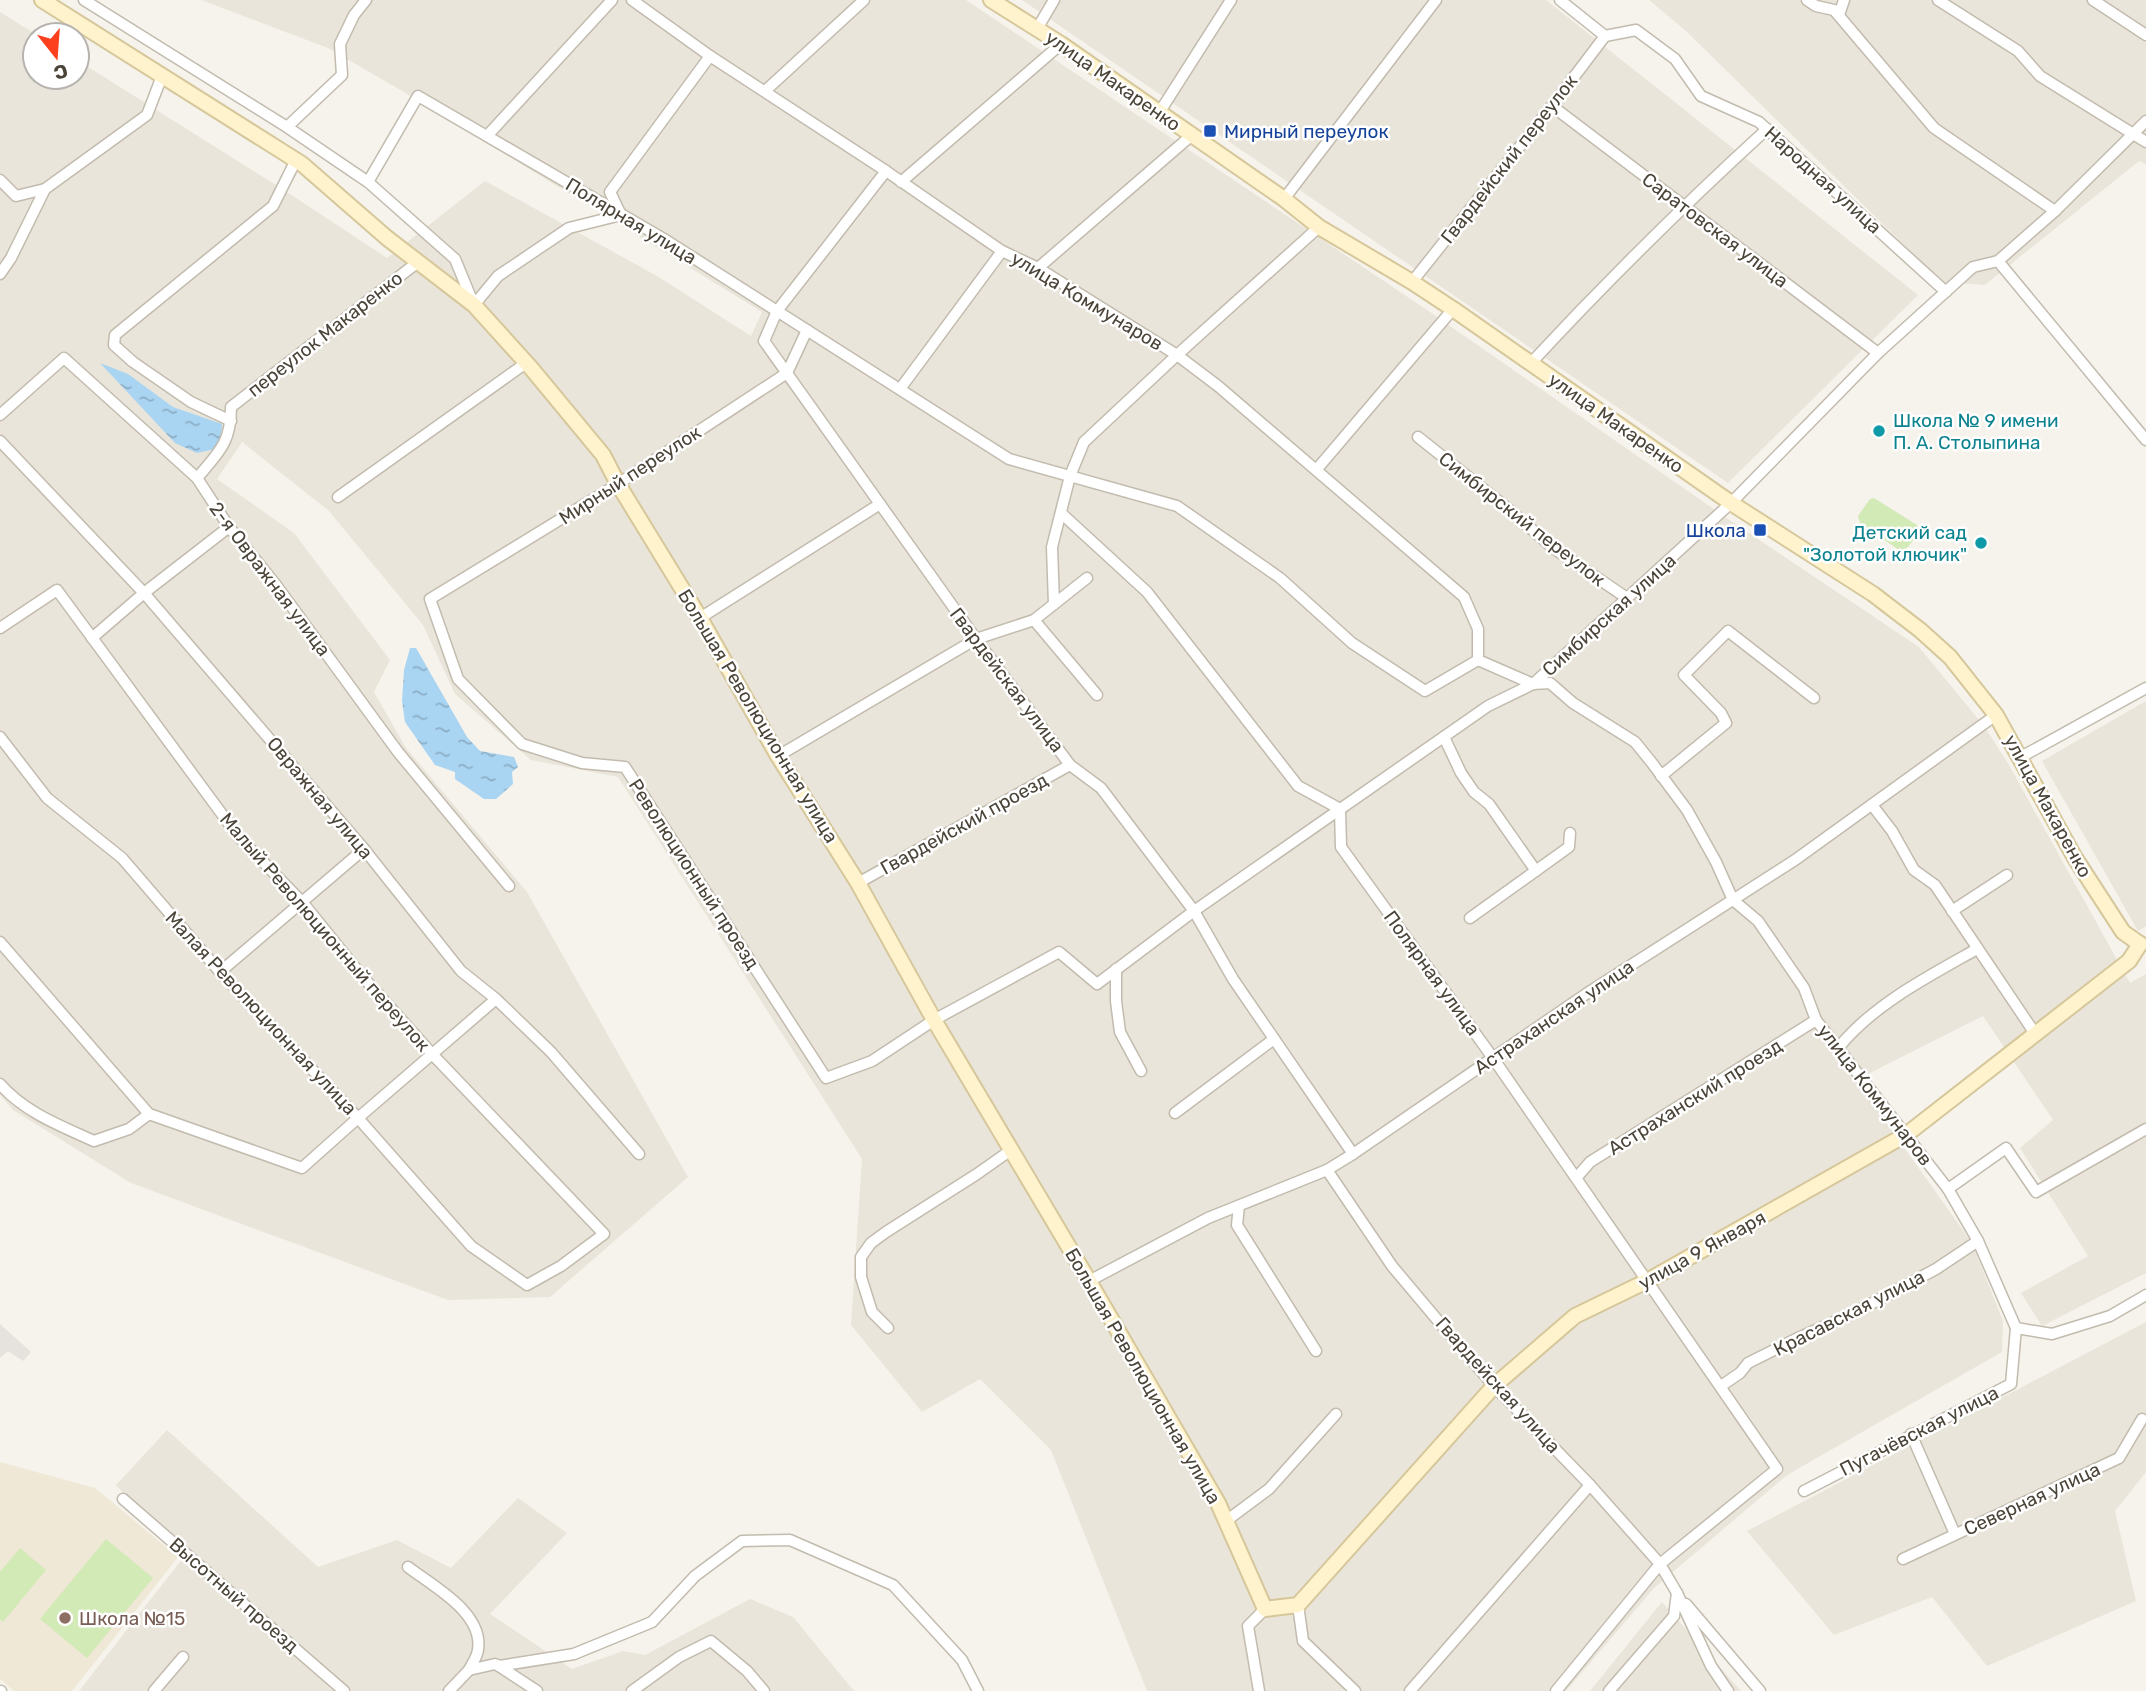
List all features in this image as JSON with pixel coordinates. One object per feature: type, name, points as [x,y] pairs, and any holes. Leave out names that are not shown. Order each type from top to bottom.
[{"type":"street","points":[[42,0],[296,160],[418,262]]},
{"type":"street","points":[[84,0],[287,127],[368,182]]},
{"type":"street","points":[[287,127],[342,75],[340,44],[354,15],[366,0]]},
{"type":"street","points":[[487,136],[612,0]]},
{"type":"street","name":"улица Коммунаров","points":[[632,0],[710,56],[886,171],[1002,251],[1038,268],[1177,355],[1317,469],[1464,597],[1478,629],[1478,660],[1533,684],[1550,683],[1573,703],[1635,743],[1687,810],[1716,862],[1733,900],[1758,921],[1804,988],[1816,1020],[1948,1189],[1978,1241],[2016,1328]]},
{"type":"street","points":[[765,91],[864,0]]},
{"type":"street","name":"улица Макаренко","points":[[991,0],[1061,44],[1192,135],[1284,199],[1319,228],[1453,309],[1731,503],[1873,594],[1920,630],[1950,657],[1996,715],[2075,858],[2123,932],[2143,944]]},
{"type":"street","points":[[1037,29],[1054,0]]},
{"type":"street","points":[[1159,113],[1231,0]]},
{"type":"street","points":[[1284,199],[1436,0]]},
{"type":"street","points":[[1560,0],[1605,36]]},
{"type":"street","points":[[1807,0],[1816,6],[1834,10],[1839,15],[1934,128],[2055,211]]},
{"type":"street","points":[[1839,15],[1844,0]]},
{"type":"street","points":[[1938,0],[2018,51],[2040,76],[2146,142]]},
{"type":"street","points":[[2093,0],[2146,35]]},
{"type":"street","name":"Народная улица","points":[[1605,36],[1636,30],[1675,59],[1701,96],[1759,122],[1946,292]]},
{"type":"street","name":"Гвардейский переулок","points":[[1412,282],[1605,36]]},
{"type":"street","points":[[901,182],[1061,44]]},
{"type":"street","points":[[474,305],[498,276],[569,228],[621,215],[610,192],[710,56]]},
{"type":"street","points":[[0,180],[16,196],[45,189],[147,115],[162,76]]},
{"type":"street","name":"Полярная улица","points":[[368,182],[418,96],[664,239],[1009,459],[1177,506],[1280,578],[1352,643],[1425,691],[1478,660]]},
{"type":"street","name":"Саратовская улица","points":[[1552,106],[1878,353]]},
{"type":"street","name":"Симбирская улица","points":[[934,1020],[1059,952],[1097,984],[1194,911],[1488,706],[1533,684],[1731,503],[1878,353],[1973,267],[1998,261],[2055,211],[2146,121]]},
{"type":"street","points":[[1531,363],[1585,304],[1767,129]]},
{"type":"street","points":[[1038,268],[1192,135]]},
{"type":"street","points":[[231,421],[191,402],[133,362],[114,345],[115,335],[273,206],[296,160]]},
{"type":"street","points":[[777,311],[886,171]]},
{"type":"street","name":"Большая Революционная улица","points":[[368,182],[455,259],[474,305]]},
{"type":"street","points":[[0,274],[11,258],[45,189]]},
{"type":"street","points":[[1054,604],[1052,547],[1070,476],[1084,442],[1319,228]]},
{"type":"street","points":[[900,389],[1002,251]]},
{"type":"street","points":[[1998,261],[2146,440]]},
{"type":"street","name":"Большая Революционная улица","points":[[418,262],[474,305],[603,456],[700,618],[778,756],[858,883],[934,1020],[1218,1503],[1265,1608]]},
{"type":"street","name":"переулок Макаренко","points":[[197,478],[225,444],[231,421],[231,407],[418,262]]},
{"type":"street","points":[[1317,469],[1453,309]]},
{"type":"street","name":"Гвардейская улица","points":[[777,311],[764,341],[975,639],[1070,765],[1101,788],[1194,911],[1233,979],[1353,1154]]},
{"type":"street","points":[[787,373],[807,330]]},
{"type":"street","name":"2-я Овражная улица","points":[[0,415],[64,358],[197,478],[229,527],[276,586],[398,752],[509,886]]},
{"type":"street","points":[[338,497],[526,363]]},
{"type":"street","name":"Мирный переулок","points":[[430,599],[618,484],[787,373]]},
{"type":"street","name":"Симбирский переулок","points":[[1418,438],[1552,547],[1627,598]]},
{"type":"street","name":"Овражная улица","points":[[0,441],[144,593],[365,849],[461,971],[496,999],[551,1052],[639,1154]]},
{"type":"street","points":[[700,618],[880,503]]},
{"type":"street","points":[[1061,513],[1147,592],[1298,786],[1340,809]]},
{"type":"street","points":[[92,638],[144,593],[229,527]]},
{"type":"street","points":[[778,756],[975,639],[1034,620],[1087,578]]},
{"type":"street","name":"Малый Революционный переулок","points":[[0,628],[57,590],[238,836],[303,903],[362,976],[433,1055],[604,1234],[561,1266],[527,1285]]},
{"type":"street","name":"Революционный проезд","points":[[430,599],[458,679],[522,744],[582,762],[625,767],[826,1078],[872,1061],[934,1020]]},
{"type":"street","points":[[1034,620],[1097,695]]},
{"type":"street","points":[[1661,776],[1726,723],[1721,713],[1684,675],[1728,631],[1814,698]]},
{"type":"street","points":[[2021,757],[2146,688]]},
{"type":"street","name":"Астраханская улица","points":[[1089,1281],[1209,1218],[1327,1171],[1586,994],[1795,860],[1996,715]]},
{"type":"street","name":"Малая Революционная улица","points":[[0,737],[47,798],[122,858],[220,972],[358,1118],[471,1246],[527,1285]]},
{"type":"street","points":[[1444,737],[1461,773],[1474,792],[1489,804],[1536,872]]},
{"type":"street","name":"Гвардейский проезд","points":[[858,883],[1070,765]]},
{"type":"street","points":[[1872,805],[1892,831],[1914,870],[1935,886],[2036,1035]]},
{"type":"street","name":"Полярная улица","points":[[1340,809],[1341,848],[1577,1177],[1777,1469],[1660,1564]]},
{"type":"street","points":[[1470,918],[1569,847],[1570,833]]},
{"type":"street","points":[[220,972],[365,849]]},
{"type":"street","points":[[1952,911],[2007,875]]},
{"type":"street","points":[[0,942],[149,1114],[302,1168],[496,999]]},
{"type":"street","name":"улица 9 Января","points":[[1298,1605],[1494,1386],[1575,1316],[1649,1280],[1907,1134],[2129,961],[2143,944]]},
{"type":"street","points":[[1839,1047],[1853,1029],[1898,997],[1977,949]]},
{"type":"street","points":[[1116,969],[1120,1032],[1141,1071]]},
{"type":"street","name":"Астраханский проезд","points":[[1577,1177],[1590,1163],[1816,1020]]},
{"type":"street","points":[[1175,1113],[1274,1039]]},
{"type":"street","points":[[0,1084],[10,1095],[49,1121],[94,1141],[129,1129],[149,1114]]},
{"type":"street","points":[[1948,1189],[2006,1149],[2036,1192],[2146,1129]]},
{"type":"street","points":[[888,1328],[872,1312],[861,1277],[862,1257],[871,1243],[978,1174],[1010,1150]]},
{"type":"street","name":"Гвардейская улица","points":[[1327,1171],[1392,1266],[1494,1386],[1590,1485],[1660,1564],[1677,1592]]},
{"type":"street","points":[[1239,1206],[1237,1225],[1316,1351]]},
{"type":"street","name":"Красавская улица","points":[[1721,1386],[1740,1373],[1748,1363],[1852,1314],[1936,1269],[1978,1241]]},
{"type":"street","points":[[2016,1328],[2052,1334],[2110,1315],[2146,1295]]},
{"type":"street","name":"Пугачёвская улица","points":[[1804,1491],[2011,1384],[2016,1328]]},
{"type":"street","points":[[1226,1521],[1269,1489],[1336,1414]]},
{"type":"street","name":"Северная улица","points":[[1903,1559],[2119,1458],[2143,1419]]},
{"type":"street","points":[[1911,1434],[1955,1534]]},
{"type":"street","points":[[1410,1691],[1590,1485]]},
{"type":"street","name":"Высотный проезд","points":[[123,1499],[344,1691]]},
{"type":"street","points":[[499,1667],[574,1654],[652,1622],[695,1576],[742,1541],[790,1540],[893,1585],[962,1660],[978,1691]]},
{"type":"street","points":[[1556,1691],[1660,1564]]},
{"type":"street","points":[[408,1567],[465,1611],[478,1630],[478,1652],[469,1670],[449,1691]]},
{"type":"street","points":[[1609,1691],[1674,1616],[1677,1592]]},
{"type":"street","points":[[1677,1592],[1710,1666],[1728,1691]]},
{"type":"street","points":[[1677,1592],[1760,1691]]},
{"type":"street","points":[[1259,1691],[1248,1626],[1265,1608],[1298,1605],[1303,1642],[1355,1691]]},
{"type":"street","points":[[632,1691],[679,1657],[711,1641],[747,1671],[764,1691]]},
{"type":"street","points":[[154,1691],[183,1657]]},
{"type":"street","points":[[469,1670],[495,1664],[537,1691]]},
{"type":"shaded area","points":[[201,0],[966,0],[1427,310],[1731,521],[1919,647],[1984,726],[2009,765],[2130,983],[2146,974],[2146,1273],[2042,1326],[2021,1293],[2088,1256],[2020,1148],[2053,1120],[1983,1016],[1856,1080],[1972,1243],[2003,1321],[2002,1352],[1787,1475],[1654,1588],[1566,1691],[1147,1691],[1051,1450],[980,1379],[922,1412],[851,1325],[862,1159],[618,777],[531,760],[455,694],[423,625],[329,511],[242,442],[217,479],[294,533],[390,660],[374,692],[406,748],[527,892],[688,1177],[550,1297],[448,1300],[131,1183],[13,1110],[0,1095],[0,12],[21,25],[21,91],[91,91],[91,69],[387,258],[485,181],[657,276],[751,336],[762,312],[328,48]]},
{"type":"shaded area","points":[[1022,0],[1546,0],[1918,295],[1728,483]]},
{"type":"shaded area","points":[[1649,0],[2146,0],[2146,164],[2139,161],[1985,285],[1942,282],[1686,31]]},
{"type":"shaded area","points":[[2146,701],[2146,926],[2138,931],[2042,761]]},
{"type":"shaded area","points":[[2146,1322],[2146,1472],[2115,1511],[2136,1601],[1987,1666],[1932,1597],[1834,1635],[1747,1531]]},
{"type":"shaded area","points":[[0,1324],[31,1352],[23,1361],[8,1351],[0,1358]]},
{"type":"shaded area","points":[[167,1430],[318,1567],[397,1540],[451,1568],[518,1498],[567,1533],[490,1614],[572,1669],[623,1651],[645,1655],[750,1599],[793,1617],[854,1691],[79,1691],[183,1558],[116,1485]]},
{"type":"shaded area","name":"Школа №15","points":[[0,1462],[95,1488],[178,1557],[72,1691],[14,1691],[0,1679]]},
{"type":"shaded area","points":[[1662,1602],[1741,1691],[1590,1691]]},
{"type":"green space","points":[[1874,498],[1917,525],[1919,533],[1903,551],[1860,523],[1858,516],[1870,499]]},
{"type":"green space","points":[[106,1539],[153,1578],[87,1658],[40,1619]]},
{"type":"green space","points":[[20,1548],[46,1570],[3,1622],[0,1619],[0,1572]]},
{"type":"water","points":[[100,363],[128,374],[173,407],[222,424],[221,437],[215,449],[197,453],[175,443]]},
{"type":"water","points":[[410,648],[416,648],[467,737],[480,751],[514,757],[518,767],[512,772],[513,784],[496,799],[484,799],[455,779],[455,772],[435,765],[405,722],[402,701],[404,670]]},
{"type":"place","name":"Мирный переулок","points":[[1210,131]]},
{"type":"place","name":"Школа № 9 имени П. А. Столыпина","points":[[1879,431]]},
{"type":"place","name":"Школа","points":[[1760,530]]},
{"type":"place","name":"Детский сад \"Золотой ключик\"","points":[[1981,543]]},
{"type":"place","name":"Школа №15","points":[[65,1618]]}]
